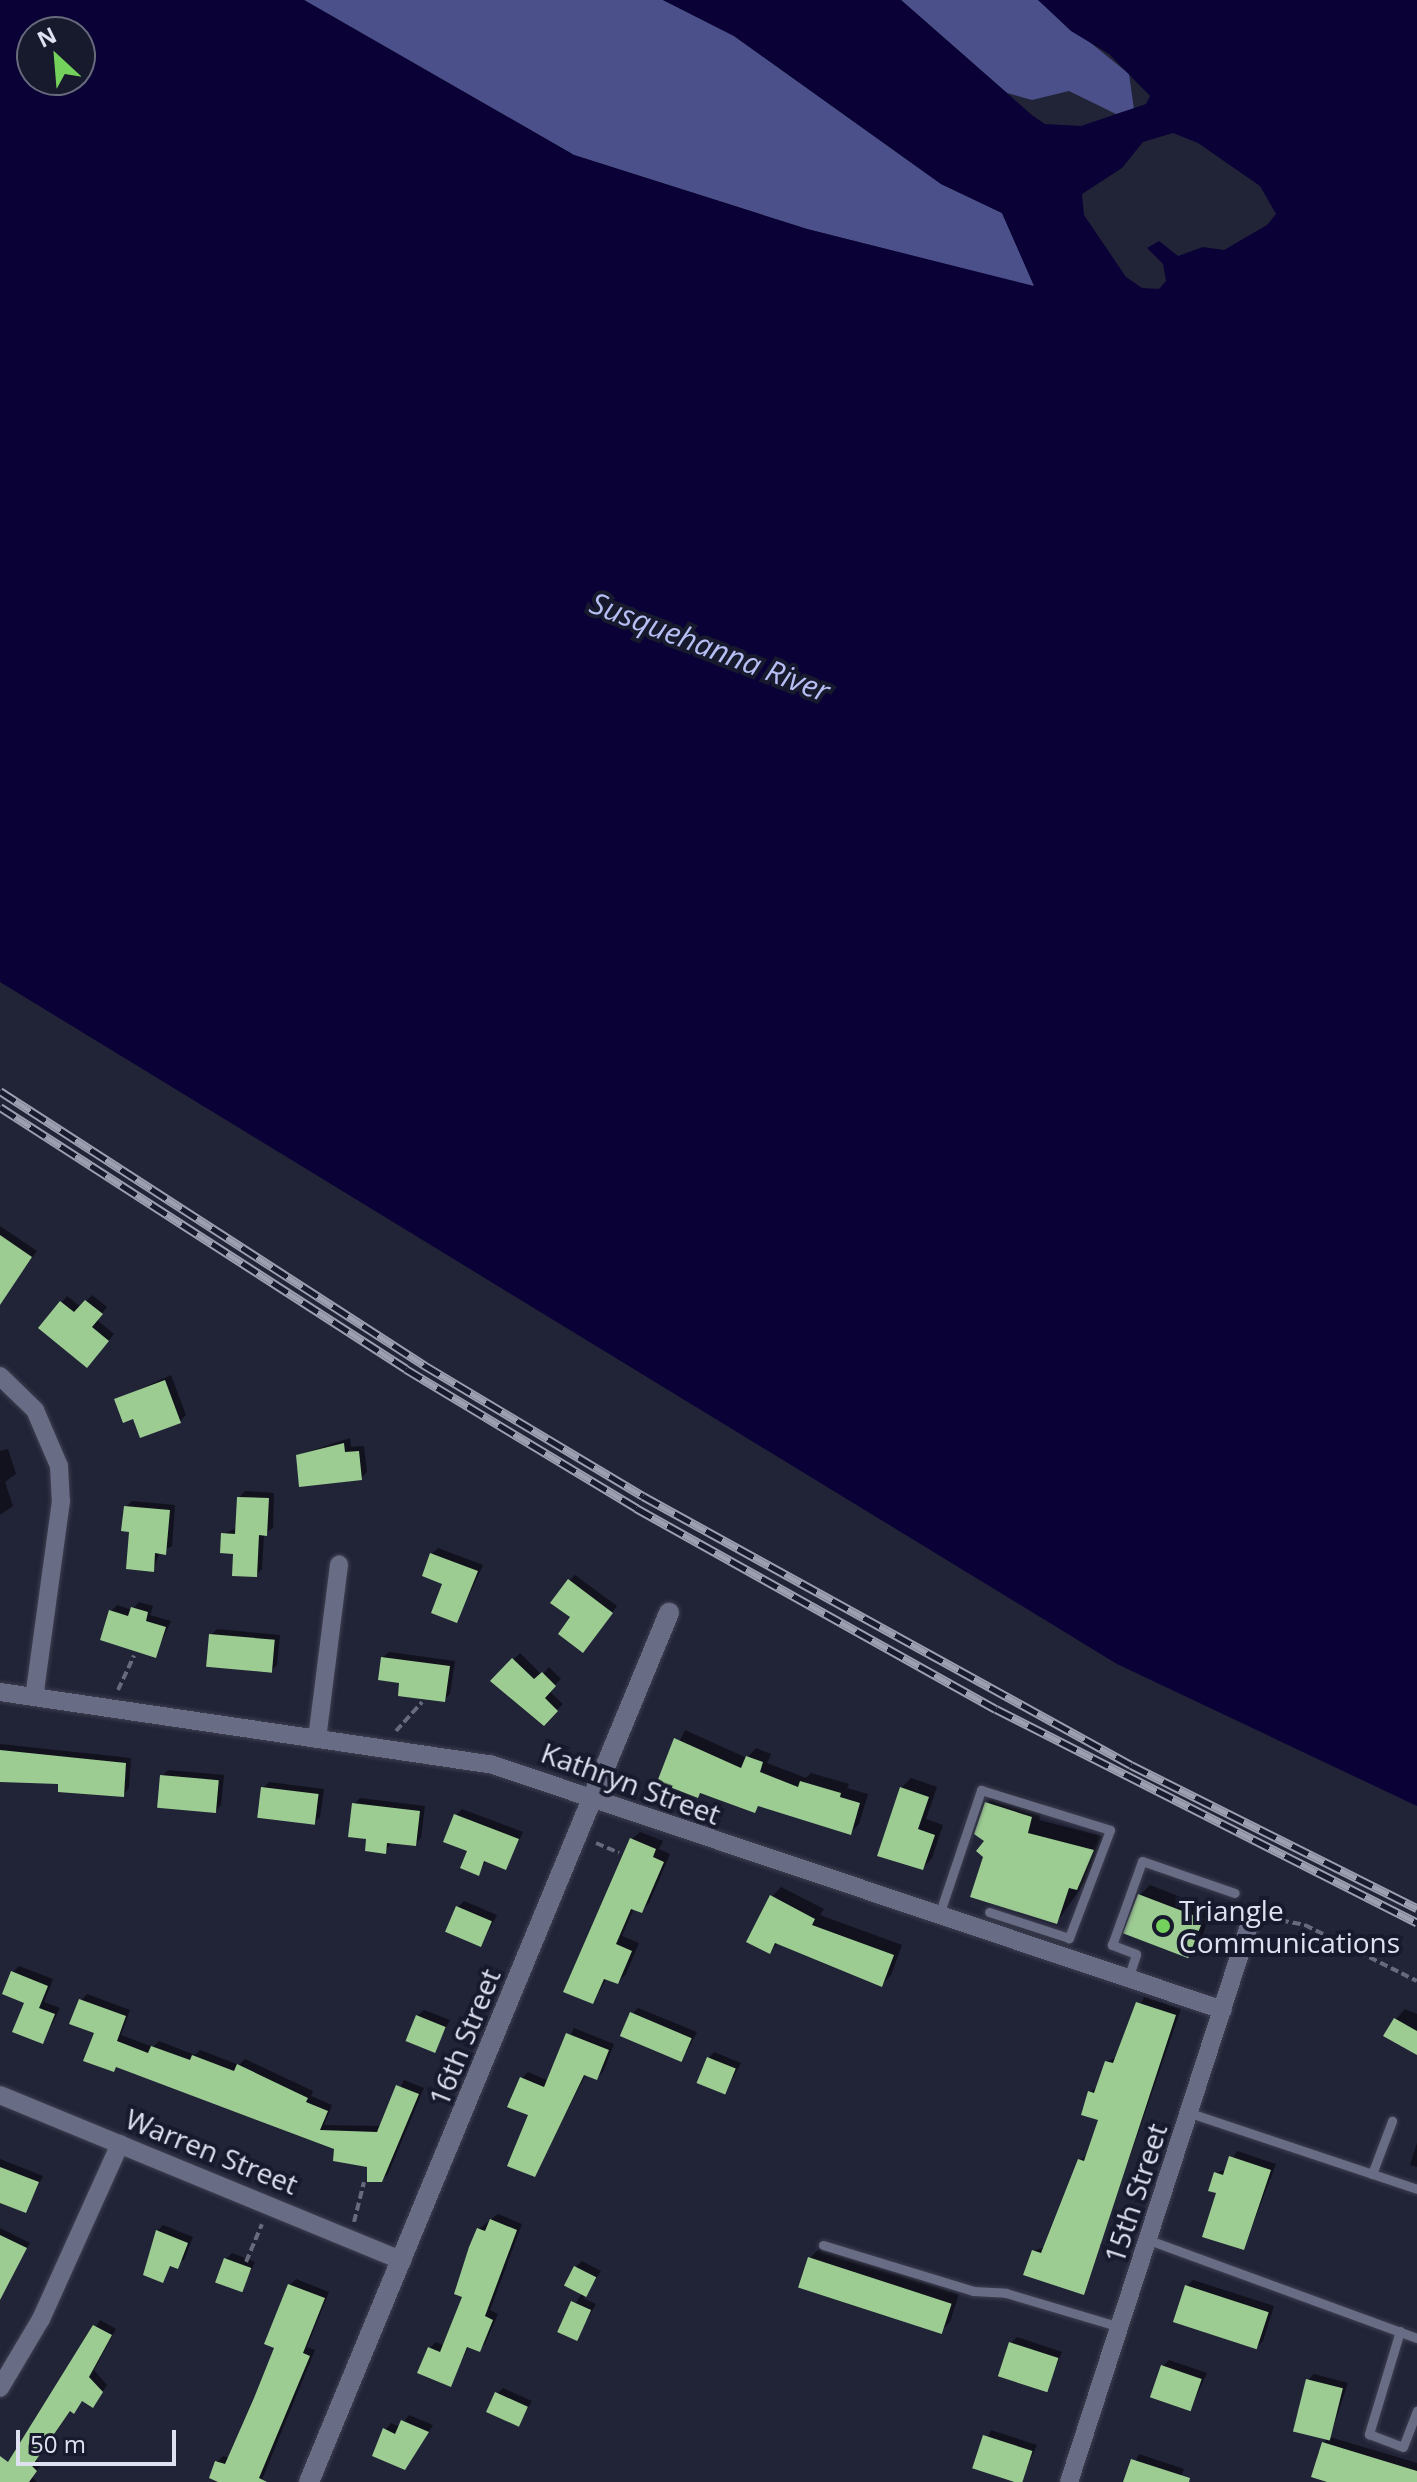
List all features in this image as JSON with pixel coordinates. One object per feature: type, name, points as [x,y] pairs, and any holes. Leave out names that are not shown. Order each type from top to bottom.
[{"type":"street","points":[[0,1376],[35,1410],[59,1466],[61,1501],[34,1697]]},
{"type":"street","points":[[317,1739],[339,1564]]},
{"type":"street","name":"16th Street","points":[[309,2482],[669,1613]]},
{"type":"street","name":"Kathryn Street","points":[[0,1692],[490,1764],[937,1918],[1223,2010]]},
{"type":"street","name":"15th Street","points":[[1069,2482],[1251,1920]]},
{"type":"street","name":"Warren Street","points":[[0,2095],[402,2261]]},
{"type":"street","points":[[0,2388],[41,2319],[120,2144]]},
{"type":"lane","points":[[937,1918],[981,1790],[1110,1830],[1069,1938],[989,1912]]},
{"type":"lane","points":[[1127,1981],[1136,1954],[1112,1945],[1142,1861],[1235,1893]]},
{"type":"lane","points":[[1190,2113],[1417,2189]]},
{"type":"lane","points":[[1372,2174],[1392,2121]]},
{"type":"lane","points":[[1149,2240],[1417,2338]]},
{"type":"lane","points":[[823,2245],[973,2291],[1006,2293],[1120,2327]]},
{"type":"lane","points":[[1400,2331],[1369,2434],[1403,2447],[1417,2411]]},
{"type":"path","points":[[105,1707],[134,1656]]},
{"type":"path","points":[[392,1750],[398,1723],[422,1702]]},
{"type":"path","points":[[577,1835],[619,1853]]},
{"type":"path","points":[[1251,1920],[1305,1925],[1417,1981]]},
{"type":"path","points":[[1198,1941],[1240,1955]]},
{"type":"path","points":[[347,2237],[364,2182]]},
{"type":"path","points":[[246,2262],[271,2205]]},
{"type":"shaded area","points":[[304,0],[663,0],[734,36],[941,184],[1002,213],[1035,287],[807,229],[574,155]]},
{"type":"shaded area","points":[[901,0],[1038,0],[1129,74],[1134,109],[1116,114],[1069,91],[1032,100],[1007,93]]},
{"type":"water","name":"Susquehanna River","points":[[0,0],[304,0],[574,155],[807,229],[1034,286],[1002,213],[941,184],[734,36],[663,0],[901,0],[1033,116],[1045,124],[1081,126],[1146,104],[1150,96],[1109,54],[1071,31],[1038,0],[1417,0],[1417,1806],[1117,1664],[0,982]],"holes":[[[1173,133],[1198,143],[1260,186],[1276,214],[1267,225],[1224,250],[1203,247],[1178,256],[1159,241],[1147,248],[1163,264],[1166,281],[1159,289],[1142,288],[1126,277],[1084,215],[1082,194],[1122,168],[1143,142]]]},
{"type":"building","points":[[0,1235],[32,1257],[0,1305]]},
{"type":"building","points":[[85,1300],[103,1314],[92,1327],[109,1341],[87,1368],[38,1328],[60,1301],[74,1312]]},
{"type":"building","points":[[165,1380],[181,1423],[140,1438],[133,1419],[123,1423],[114,1399]]},
{"type":"building","points":[[344,1443],[345,1452],[359,1451],[362,1480],[299,1487],[296,1455]]},
{"type":"building","points":[[237,1497],[269,1498],[267,1536],[259,1535],[257,1577],[232,1576],[233,1554],[220,1553],[221,1533],[235,1534]]},
{"type":"building","points":[[124,1506],[170,1510],[166,1555],[155,1553],[154,1572],[126,1569],[129,1532],[121,1531]]},
{"type":"building","points":[[430,1553],[478,1571],[457,1623],[431,1613],[442,1584],[422,1576]]},
{"type":"building","points":[[568,1579],[613,1613],[583,1653],[558,1634],[570,1617],[550,1603]]},
{"type":"building","points":[[131,1607],[148,1612],[146,1621],[166,1627],[156,1658],[100,1640],[109,1610],[128,1616]]},
{"type":"building","points":[[209,1634],[275,1640],[272,1673],[206,1667]]},
{"type":"building","points":[[381,1657],[450,1666],[445,1702],[398,1696],[399,1683],[378,1680]]},
{"type":"building","points":[[512,1658],[534,1679],[542,1672],[556,1686],[545,1698],[558,1711],[544,1726],[490,1681]]},
{"type":"building","points":[[674,1738],[741,1768],[746,1756],[763,1762],[760,1772],[798,1787],[800,1781],[841,1793],[840,1797],[860,1803],[851,1835],[758,1806],[755,1813],[700,1793],[698,1798],[657,1782]]},
{"type":"building","points":[[0,1750],[126,1763],[124,1797],[58,1792],[58,1784],[0,1782]]},
{"type":"building","points":[[160,1775],[219,1780],[216,1813],[157,1808]]},
{"type":"building","points":[[261,1787],[319,1794],[315,1825],[257,1818]]},
{"type":"building","points":[[900,1787],[929,1797],[918,1829],[935,1835],[923,1870],[877,1856]]},
{"type":"building","points":[[985,1802],[1032,1817],[1028,1833],[1094,1850],[1077,1890],[1069,1888],[1057,1924],[970,1897],[983,1857],[976,1851],[984,1841],[974,1834]]},
{"type":"building","points":[[352,1803],[420,1811],[416,1846],[387,1843],[386,1854],[365,1851],[366,1839],[348,1837]]},
{"type":"building","points":[[454,1814],[519,1839],[506,1870],[484,1861],[479,1876],[460,1868],[467,1851],[443,1842]]},
{"type":"building","points":[[630,1838],[656,1849],[653,1857],[664,1862],[642,1913],[631,1909],[616,1944],[632,1951],[618,1984],[604,1979],[593,2004],[563,1992]]},
{"type":"building","name":"Triangle Communications","points":[[1138,1894],[1203,1919],[1188,1958],[1123,1933]]},
{"type":"building","points":[[770,1895],[815,1919],[812,1925],[894,1955],[882,1987],[775,1943],[770,1954],[746,1942]]},
{"type":"building","points":[[456,1906],[492,1921],[481,1947],[445,1932]]},
{"type":"building","points":[[11,1971],[48,1986],[39,2008],[55,2014],[43,2044],[12,2032],[24,2003],[2,1994]]},
{"type":"building","points":[[79,1999],[126,2016],[117,2041],[148,2053],[151,2046],[190,2060],[192,2055],[234,2071],[237,2064],[308,2098],[306,2102],[328,2111],[320,2130],[377,2132],[396,2085],[419,2094],[382,2182],[367,2182],[367,2167],[333,2161],[334,2149],[116,2067],[114,2072],[83,2061],[94,2033],[69,2024]]},
{"type":"building","points":[[1136,2002],[1176,2015],[1084,2295],[1023,2275],[1032,2250],[1041,2253],[1078,2159],[1084,2161],[1098,2120],[1081,2115],[1088,2091],[1094,2093],[1105,2061],[1113,2063]]},
{"type":"building","points":[[630,2012],[692,2038],[682,2062],[620,2036]]},
{"type":"building","points":[[416,2015],[446,2027],[435,2053],[406,2041]]},
{"type":"building","points":[[1394,2018],[1417,2031],[1417,2055],[1383,2036]]},
{"type":"building","points":[[566,2033],[609,2050],[597,2080],[584,2075],[535,2177],[507,2166],[528,2115],[507,2107],[520,2077],[544,2087]]},
{"type":"building","points":[[707,2057],[736,2069],[725,2095],[697,2083]]},
{"type":"building","points":[[1229,2156],[1271,2170],[1244,2250],[1202,2237],[1216,2193],[1208,2191],[1214,2172],[1223,2175]]},
{"type":"building","points":[[0,2167],[39,2182],[26,2213],[0,2203]]},
{"type":"building","points":[[490,2219],[517,2230],[485,2316],[493,2320],[480,2352],[467,2347],[451,2387],[417,2373],[428,2347],[440,2352],[462,2297],[454,2294],[469,2247],[477,2228],[485,2231]]},
{"type":"building","points":[[156,2230],[188,2243],[178,2269],[170,2266],[163,2283],[143,2275]]},
{"type":"building","points":[[0,2235],[27,2248],[0,2300]]},
{"type":"building","points":[[808,2257],[952,2304],[942,2334],[798,2287]]},
{"type":"building","points":[[224,2258],[251,2268],[242,2292],[215,2282]]},
{"type":"building","points":[[574,2266],[596,2277],[586,2297],[564,2286]]},
{"type":"building","points":[[288,2284],[325,2298],[303,2353],[310,2356],[259,2478],[267,2482],[218,2482],[209,2478],[215,2461],[225,2464],[254,2398],[274,2348],[264,2344]]},
{"type":"building","points":[[1185,2285],[1269,2312],[1257,2349],[1173,2322]]},
{"type":"building","points":[[571,2301],[591,2310],[577,2341],[557,2332]]},
{"type":"building","points":[[93,2325],[112,2335],[89,2377],[103,2392],[93,2408],[82,2401],[74,2414],[70,2411],[32,2466],[37,2471],[29,2482],[0,2482],[0,2456],[8,2462]]},
{"type":"building","points":[[1009,2342],[1058,2358],[1047,2392],[998,2376]]},
{"type":"building","points":[[1161,2365],[1202,2379],[1191,2411],[1150,2397]]},
{"type":"building","points":[[1306,2379],[1343,2388],[1330,2441],[1293,2431]]},
{"type":"building","points":[[495,2392],[528,2407],[519,2427],[486,2412]]},
{"type":"building","points":[[401,2420],[429,2432],[405,2470],[372,2456],[383,2428],[395,2434]]},
{"type":"building","points":[[983,2435],[1032,2451],[1022,2482],[972,2468]]},
{"type":"building","points":[[1322,2442],[1417,2471],[1417,2482],[1327,2482],[1311,2477]]},
{"type":"building","points":[[1131,2459],[1190,2478],[1189,2482],[1123,2482]]},
{"type":"railway","points":[[0,1091],[424,1365],[643,1496],[1131,1765],[1417,1908]]},
{"type":"railway","points":[[0,1107],[406,1369],[636,1508],[996,1709],[1417,1923]]},
{"type":"place","name":"Triangle Communications","points":[[1163,1926]]}]
